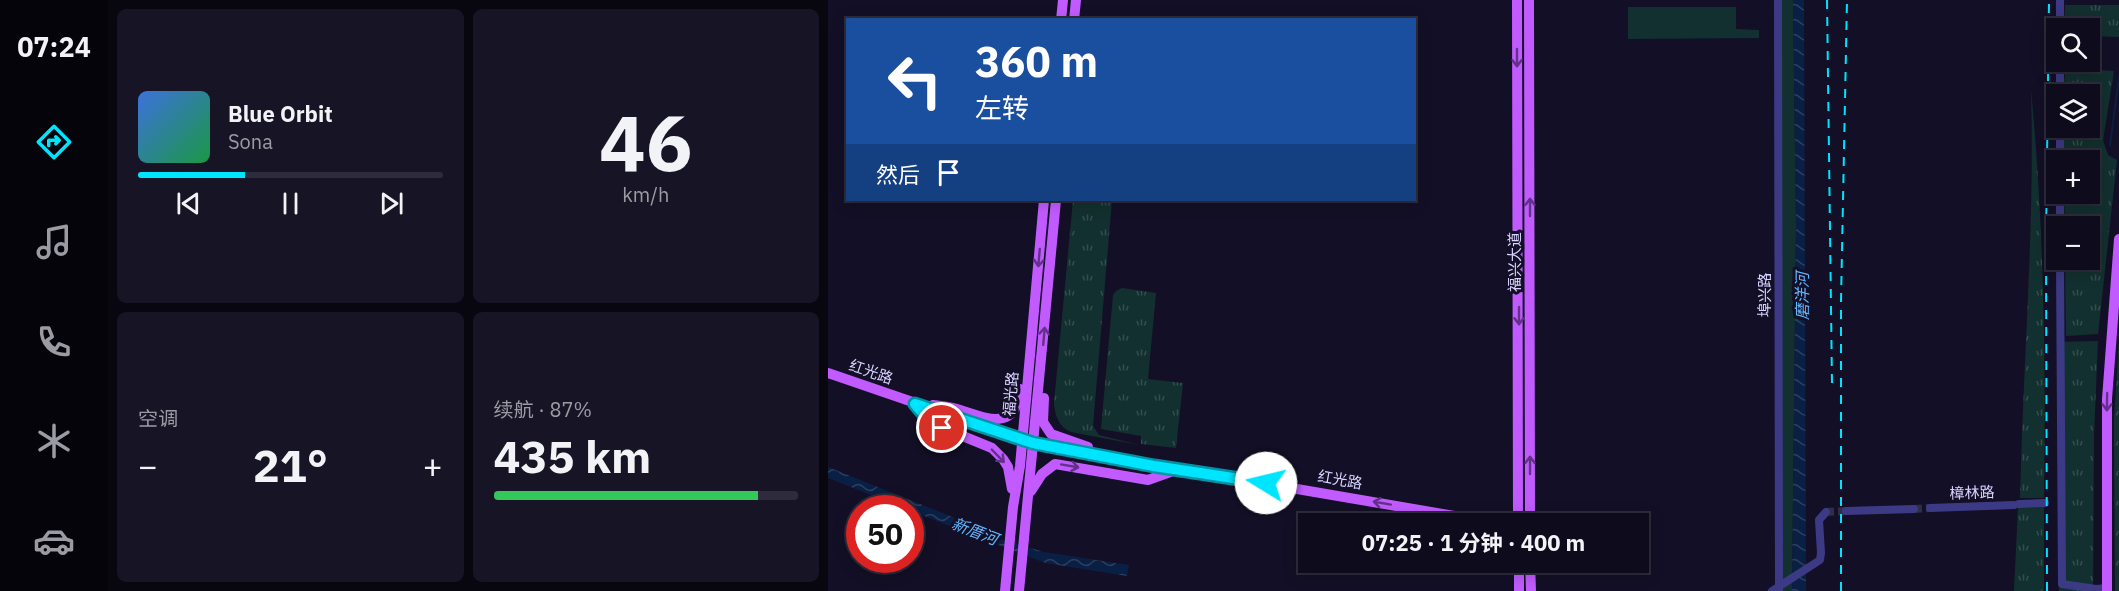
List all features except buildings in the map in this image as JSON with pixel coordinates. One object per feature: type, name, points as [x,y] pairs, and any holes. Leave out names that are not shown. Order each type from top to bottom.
[{"type":"main road","points":[[1061,18],[1063,0]]},
{"type":"main road","points":[[1074,18],[1076,0]]},
{"type":"main road","name":"福兴大道","points":[[1517,0],[1518,513]]},
{"type":"main road","name":"福兴大道","points":[[1529,0],[1530,513]]},
{"type":"main road","name":"福光路","points":[[1019,591],[1028,497],[1032,337],[1044,201]]},
{"type":"main road","name":"福光路","points":[[1005,591],[1013,507],[1040,375],[1056,201]]},
{"type":"main road","points":[[2107,589],[2107,399],[2119,239]]},
{"type":"main road","points":[[915,404],[954,408],[989,420],[1002,418],[1013,410],[1018,402],[1022,368],[1032,337]]},
{"type":"main road","name":"红光路","points":[[828,373],[1028,441],[1154,466],[1435,513]]},
{"type":"main road","points":[[1040,375],[1045,401],[1043,422],[1051,434],[1080,446],[1124,453],[1154,466]]},
{"type":"main road","points":[[915,404],[931,423],[992,448],[1003,459],[1011,476],[1013,507]]},
{"type":"main road","points":[[1028,497],[1038,478],[1055,464],[1148,480],[1178,470]]},
{"type":"main road","points":[[1519,573],[1519,591]]},
{"type":"main road","points":[[1530,573],[1531,591]]},
{"type":"street","name":"埠兴路","points":[[1777,590],[1778,0]]},
{"type":"street","points":[[2060,0],[2060,18]]},
{"type":"street","points":[[2061,270],[2062,584],[2107,589]]},
{"type":"street","name":"樟林路","points":[[1930,508],[2061,503]]},
{"type":"street","points":[[1846,511],[1914,509]]},
{"type":"street","points":[[1777,590],[1812,566],[1821,557],[1819,520],[1826,512]]},
{"type":"green space","points":[[1780,0],[1793,0],[1796,226],[1792,591],[1781,591]]},
{"type":"green space","points":[[2065,5],[2119,5],[2119,37],[2100,36],[2100,18],[2064,18]]},
{"type":"green space","points":[[1628,7],[1736,7],[1736,29],[1759,30],[1759,38],[1628,39]]},
{"type":"green space","points":[[2114,71],[2103,140],[2108,155],[2117,160],[2098,334],[2066,336],[2065,270],[2100,270],[2100,216],[2065,216],[2064,204],[2100,204],[2100,150],[2064,150],[2064,138],[2100,138],[2100,84],[2064,84],[2065,74]]},
{"type":"green space","points":[[2031,90],[2039,192],[2043,294],[2044,498],[2020,498],[2030,243]]},
{"type":"green space","points":[[1073,201],[1112,201],[1093,426],[1099,435],[1139,445],[1071,432],[1058,420],[1054,403]]},
{"type":"green space","points":[[1122,288],[1156,293],[1148,379],[1183,383],[1176,448],[1141,444],[1141,436],[1101,429],[1113,295]]},
{"type":"green space","points":[[2119,340],[2119,591],[2115,591],[2114,421]]},
{"type":"green space","points":[[2098,341],[2094,435],[2093,591],[2059,591],[2057,342]]},
{"type":"green space","points":[[2044,507],[2044,591],[2014,591],[2018,508]]},
{"type":"water","name":"磨洋河","points":[[1793,0],[1804,0],[1806,591],[1792,591],[1796,226]]},
{"type":"water","points":[[828,467],[898,495],[871,495],[828,478]]},
{"type":"water","name":"新厝河","points":[[924,506],[990,532],[997,530],[997,538],[1044,552],[1129,565],[1127,576],[1045,563],[924,516]]},
{"type":"waterway","points":[[2110,146],[2119,77]]},
{"type":"tunnel","points":[[1914,509],[1930,508]]},
{"type":"tunnel","points":[[1826,512],[1846,511]]},
{"type":"railway","points":[[1827,0],[1832,384]]},
{"type":"railway","points":[[1841,591],[1841,301],[1847,0]]},
{"type":"railway","points":[[2047,591],[2046,240],[2049,0]]},
{"type":"route","points":[[942,428],[931,423],[915,404],[1033,443],[1154,466],[1266,483]]}]
